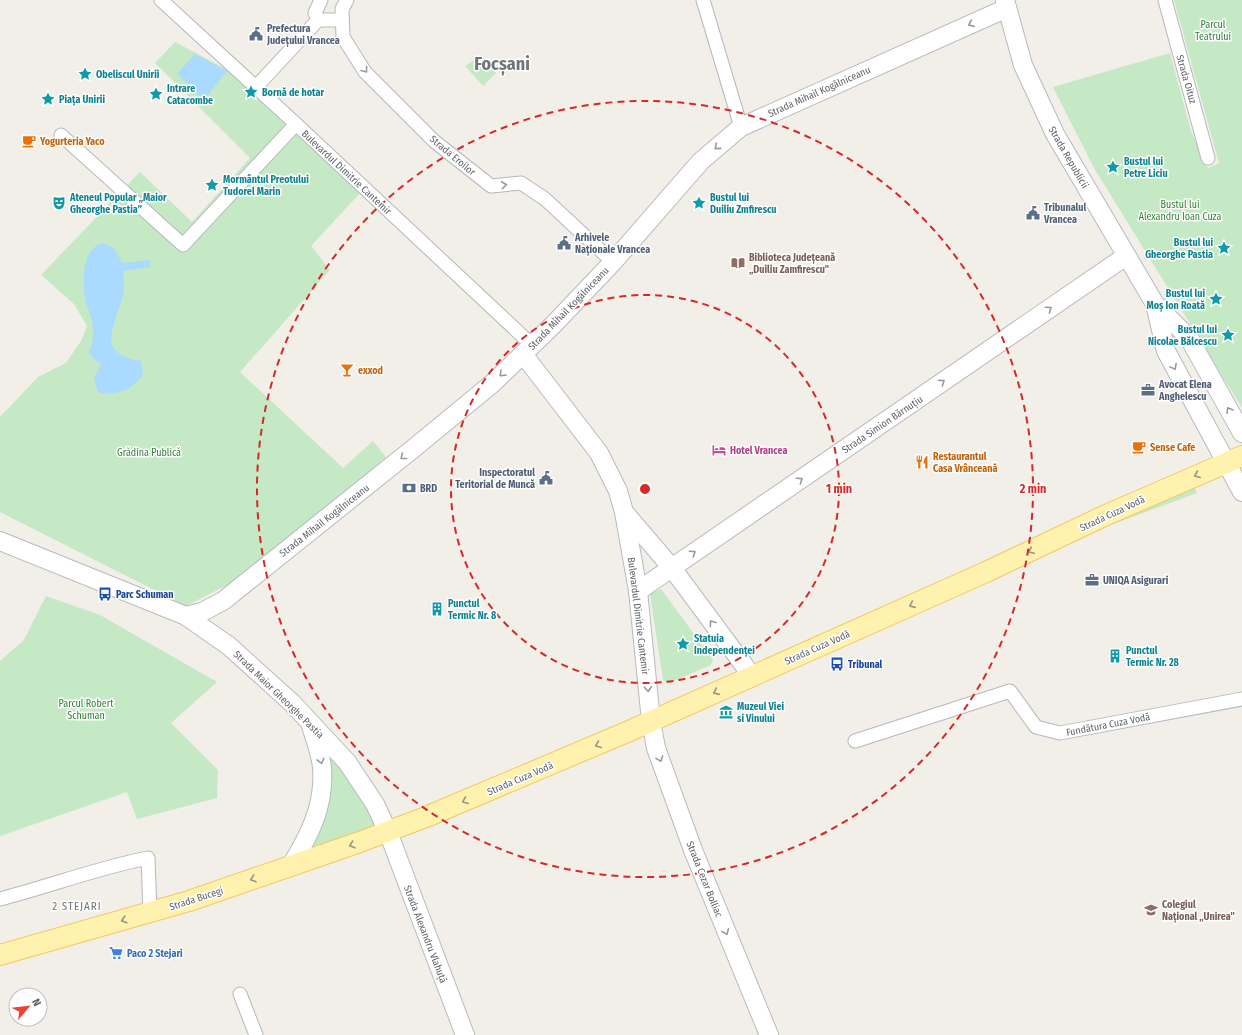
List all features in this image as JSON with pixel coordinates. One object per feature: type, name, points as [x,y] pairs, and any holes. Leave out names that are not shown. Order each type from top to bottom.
[{"type":"main road","name":"Strada Cuza Vodă","points":[[388,832],[651,721],[986,572],[1114,512],[1234,460]]},
{"type":"main road","name":"Strada Bucegi","points":[[0,955],[189,902],[388,832]]},
{"type":"street","name":"Bulevardul Dimitrie Cantemir","points":[[161,0],[296,124],[527,350],[599,453],[618,492],[624,512],[638,591],[651,721]]},
{"type":"street","points":[[318,20],[315,13],[321,0]]},
{"type":"street","name":"Strada Eroilor","points":[[346,0],[342,9],[343,37],[365,72],[434,141],[491,186],[521,183],[545,199],[613,262]]},
{"type":"street","points":[[703,0],[741,127]]},
{"type":"street","name":"Strada Oituz","points":[[1164,0],[1208,158]]},
{"type":"street","name":"Strada Mihail Kogălniceanu","points":[[186,616],[202,612],[223,601],[493,383],[613,262],[701,162],[741,127],[1006,4]]},
{"type":"street","name":"Strada Republicii","points":[[1006,4],[1024,65],[1055,134],[1155,304],[1189,338],[1242,433]]},
{"type":"street","points":[[256,87],[318,20],[342,20]]},
{"type":"street","points":[[61,135],[121,191],[183,245],[296,124]]},
{"type":"street","name":"Strada Simion Bărnuțiu","points":[[638,591],[1126,256]]},
{"type":"street","name":"Strada Republicii","points":[[1155,304],[1166,351],[1234,460],[1242,492]]},
{"type":"street","name":"Bulevardul Dimitrie Cantemir","points":[[624,512],[672,568],[752,676]]},
{"type":"street","name":"Strada Maior Gheorghe Pastia","points":[[0,541],[186,616],[229,646],[311,723],[347,762],[375,804],[388,832]]},
{"type":"street","name":"Fundătura Cuza Vodă","points":[[855,741],[1010,691],[1036,727],[1060,733],[1242,699]]},
{"type":"street","name":"Strada Cezar Bolliac","points":[[651,721],[656,748],[693,850],[769,1035]]},
{"type":"street","points":[[290,867],[309,836],[322,791],[322,767],[311,723]]},
{"type":"street","name":"Strada Alexandru Vlahuță","points":[[388,832],[465,1035]]},
{"type":"street","points":[[0,899],[65,881],[104,868],[148,858],[150,912]]},
{"type":"street","points":[[240,994],[256,1035]]},
{"type":"green space","points":[[1174,0],[1242,0],[1242,408],[1094,168],[1053,87],[1170,53],[1191,131],[1208,168],[1219,163]]},
{"type":"green space","name":"Grădina Publică","points":[[175,42],[230,71],[361,192],[311,246],[330,270],[240,372],[343,468],[373,441],[386,457],[311,522],[233,582],[186,606],[0,512],[0,417],[38,377],[66,363],[81,341],[87,326],[74,304],[41,275],[140,172],[192,222],[250,158],[155,63]]},
{"type":"green space","points":[[482,55],[496,73],[483,86],[465,66]]},
{"type":"green space","points":[[1190,479],[1197,493],[1108,526]]},
{"type":"green space","points":[[661,589],[713,660],[711,665],[669,683],[663,680],[650,594]]},
{"type":"green space","name":"Parcul Robert Schuman","points":[[46,596],[100,615],[217,682],[171,723],[218,770],[217,798],[137,819],[127,792],[0,836],[0,661],[24,640]]},
{"type":"green space","points":[[311,723],[388,832],[290,867],[318,809]]},
{"type":"water","points":[[195,54],[227,71],[204,100],[177,74]]},
{"type":"water","points":[[103,243],[114,248],[122,263],[149,260],[151,267],[123,271],[124,293],[112,329],[111,338],[113,346],[118,352],[127,357],[141,361],[143,375],[134,385],[123,391],[111,394],[98,392],[94,378],[101,365],[89,354],[93,341],[93,329],[92,319],[86,303],[84,287],[85,268],[90,252],[96,246]]},
{"type":"place","name":"Prefectura Județului Vrancea","points":[[256,34]]},
{"type":"place","name":"Obeliscul Unirii","points":[[85,74]]},
{"type":"place","name":"Bornă de hotar","points":[[251,92]]},
{"type":"place","name":"Intrare Catacombe","points":[[156,94]]},
{"type":"place","name":"Piața Unirii","points":[[48,99]]},
{"type":"place","name":"Yogurteria Yaco","points":[[29,141]]},
{"type":"place","name":"Bustul lui Petre Liciu","points":[[1113,167]]},
{"type":"place","name":"Mormântul Preotului Tudorel Marin","points":[[212,185]]},
{"type":"place","name":"Ateneul Popular „Maior Gheorghe Pastia”","points":[[59,203]]},
{"type":"place","name":"Bustul lui Duiliu Zmfirescu","points":[[699,203]]},
{"type":"place","name":"Tribunalul Vrancea","points":[[1033,213]]},
{"type":"place","name":"Arhivele Naționale Vrancea","points":[[564,243]]},
{"type":"place","name":"Bustul lui Gheorghe Pastia","points":[[1224,248]]},
{"type":"place","name":"Biblioteca Județeană „Duiliu Zamfirescu\"","points":[[738,263]]},
{"type":"place","name":"Bustul lui Moș Ion Roată","points":[[1216,299]]},
{"type":"place","name":"Bustul lui Nicolae Bălcescu","points":[[1228,335]]},
{"type":"place","name":"exxod","points":[[347,370]]},
{"type":"place","name":"Avocat Elena Anghelescu","points":[[1148,390]]},
{"type":"place","name":"Sense Cafe","points":[[1139,447]]},
{"type":"place","name":"Hotel Vrancea","points":[[719,450]]},
{"type":"place","name":"Restaurantul Casa Vrânceană","points":[[922,462]]},
{"type":"place","name":"Inspectoratul Teritorial de Muncă","points":[[546,478]]},
{"type":"place","name":"BRD","points":[[409,488]]},
{"type":"place","name":"UNIQA Asigurari","points":[[1092,580]]},
{"type":"place","name":"Parc Schuman","points":[[105,594]]},
{"type":"place","name":"Punctul Termic Nr. 8","points":[[437,609]]},
{"type":"place","name":"Statuia Independenței","points":[[683,644]]},
{"type":"place","name":"Punctul Termic Nr. 28","points":[[1115,656]]},
{"type":"place","name":"Tribunal","points":[[837,664]]},
{"type":"place","name":"Muzeul Viei si Vinului","points":[[726,712]]},
{"type":"place","name":"Colegiul Național „Unirea\"","points":[[1151,910]]},
{"type":"place","name":"Paco 2 Stejari","points":[[116,953]]},
{"type":"district","name":"Focșani","points":[[502,64]]},
{"type":"district","name":"2 STEJARI","points":[[77,906]]},
{"type":"park label","name":"Parcul Teatrului","points":[[1213,30]]},
{"type":"park label","name":"Bustul lui Alexandru Ioan Cuza","points":[[1180,210]]}]
